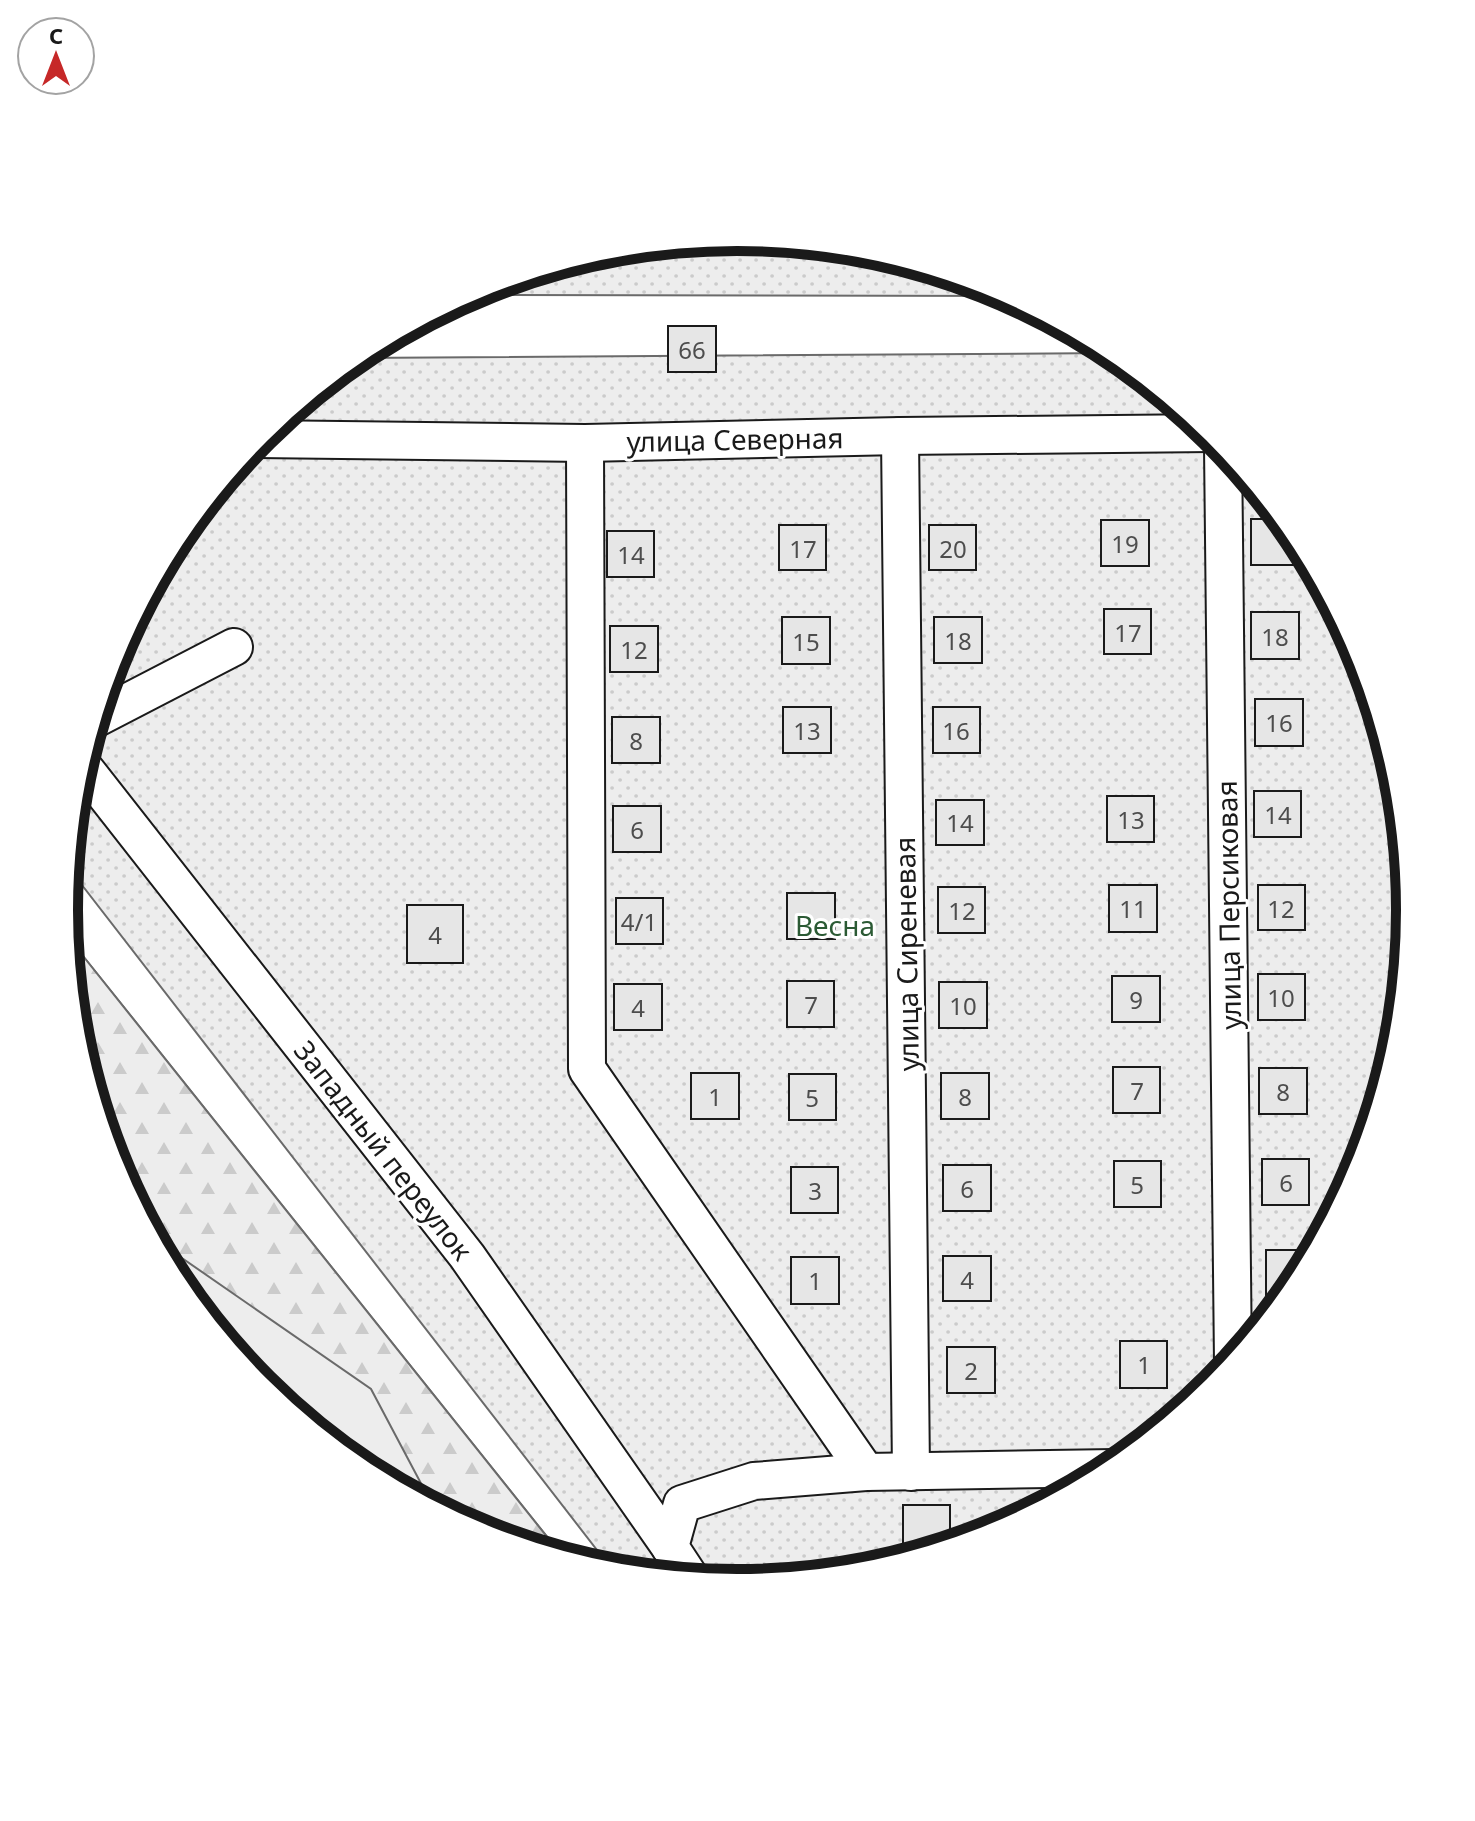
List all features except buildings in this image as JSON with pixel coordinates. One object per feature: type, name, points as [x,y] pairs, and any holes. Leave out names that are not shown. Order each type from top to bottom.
[{"type":"street","name":"улица Северная","points":[[276,439],[585,443],[1192,433]]},
{"type":"street","name":"улица Сиреневая","points":[[900,436],[911,1472]]},
{"type":"street","points":[[585,443],[587,1069],[866,1472]]},
{"type":"street","name":"улица Персиковая","points":[[1223,465],[1233,1345]]},
{"type":"street","points":[[109,712],[234,647]]},
{"type":"street","name":"Западный переулок","points":[[92,778],[467,1256],[684,1568]]},
{"type":"street","points":[[670,1547],[682,1504],[754,1481],[866,1472],[1089,1469]]},
{"type":"shaded area","points":[[79,951],[552,1543],[485,1520],[446,1502],[371,1459],[336,1434],[271,1377],[214,1312],[166,1240],[128,1163],[100,1081]]},
{"type":"green space","points":[[738,251],[781,252],[866,264],[908,273],[976,296],[501,295],[567,273],[609,264],[694,252]]},
{"type":"green space","name":"Весна","points":[[1090,353],[1139,387],[1204,444],[1261,509],[1286,544],[1309,581],[1347,658],[1375,740],[1384,782],[1396,867],[1397,910],[1396,954],[1384,1039],[1375,1081],[1347,1163],[1309,1240],[1286,1277],[1261,1312],[1204,1377],[1139,1434],[1104,1459],[1067,1482],[990,1520],[908,1548],[866,1557],[781,1569],[738,1570],[694,1569],[601,1555],[79,881],[84,824],[100,740],[128,658],[166,581],[214,509],[271,444],[336,387],[378,358]]},
{"type":"green space","points":[[79,951],[552,1543],[485,1520],[425,1491],[371,1389],[174,1252],[128,1163],[100,1081]]}]
